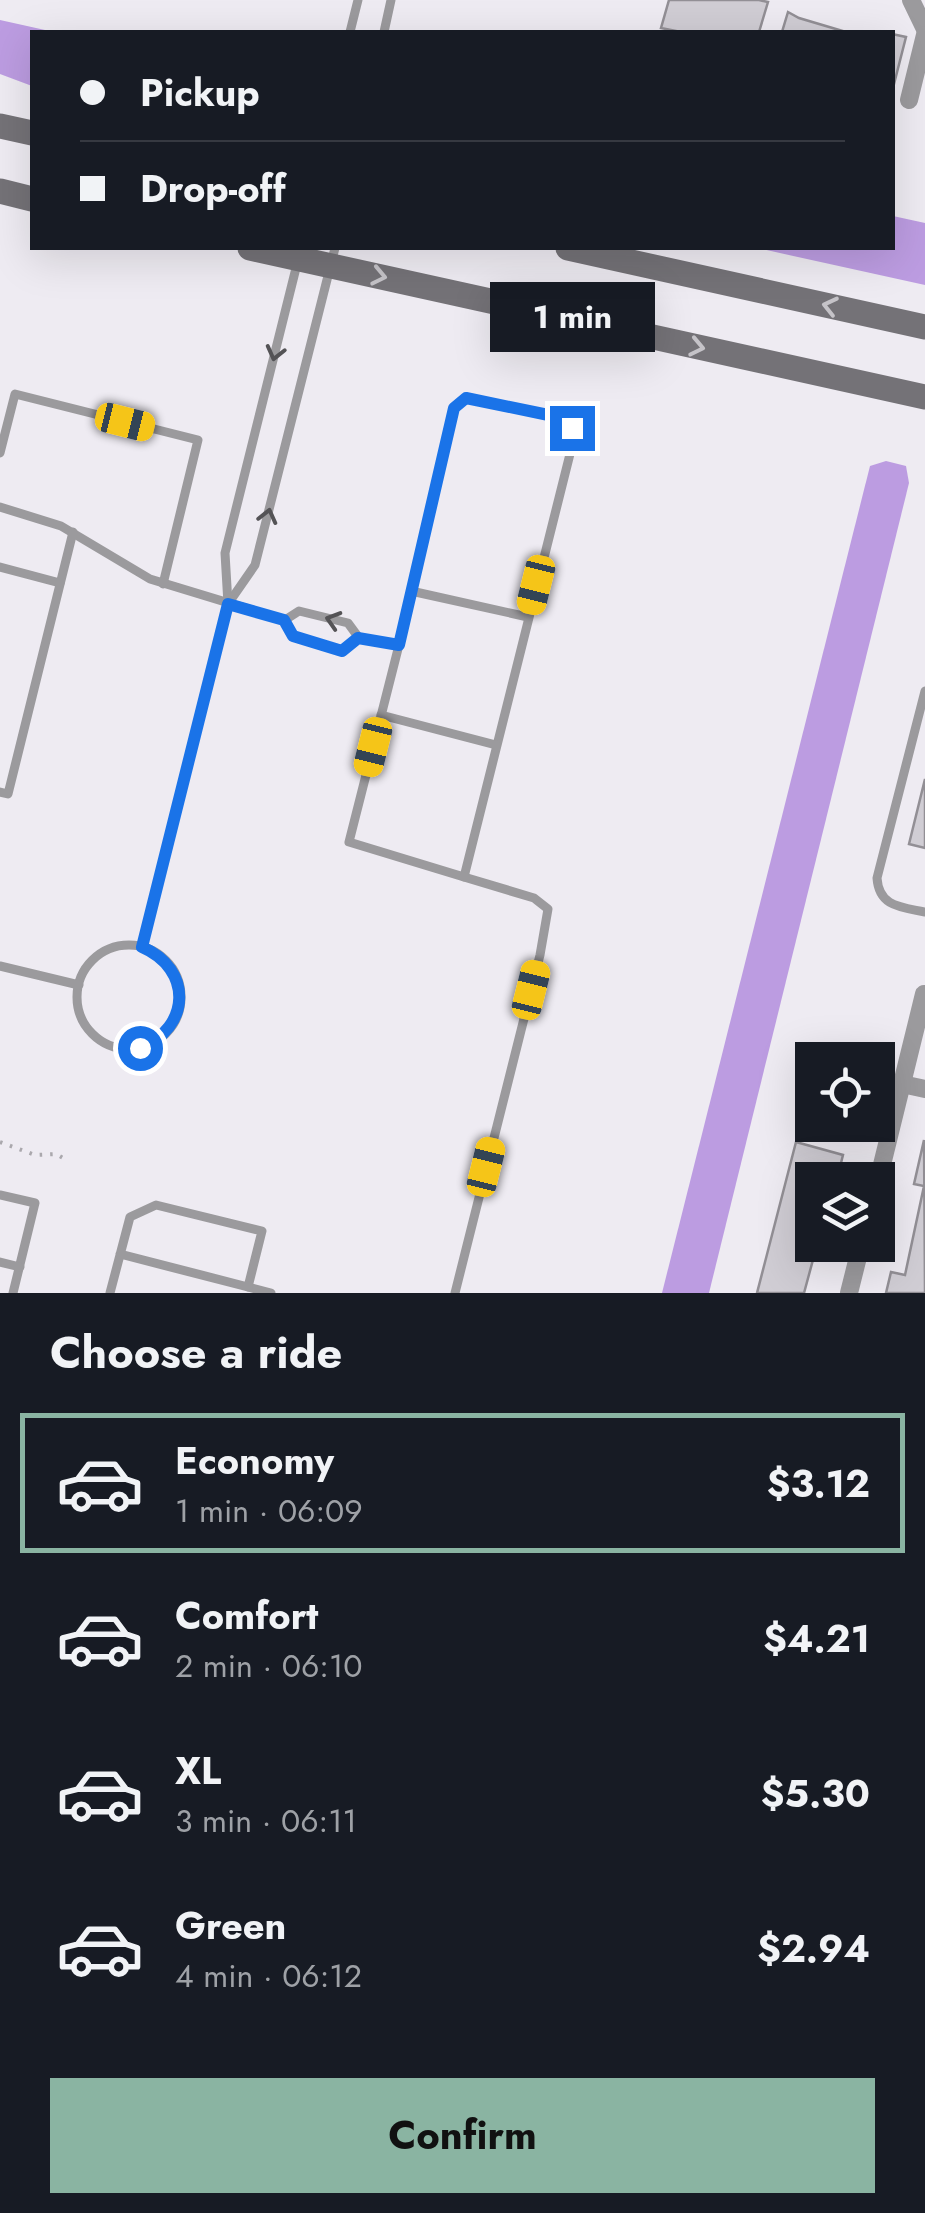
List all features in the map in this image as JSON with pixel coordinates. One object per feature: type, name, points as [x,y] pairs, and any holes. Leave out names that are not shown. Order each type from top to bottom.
[{"type":"main road","points":[[0,126],[30,133]]},
{"type":"main road","points":[[0,192],[30,199]]},
{"type":"main road","points":[[270,250],[333,257],[925,397]]},
{"type":"main road","points":[[577,250],[925,327]]},
{"type":"street","points":[[909,100],[925,32],[911,0]]},
{"type":"street","points":[[883,1162],[924,994]]},
{"type":"street","points":[[902,1084],[925,1090]]},
{"type":"street","points":[[849,1293],[857,1262]]},
{"type":"lane","points":[[350,30],[358,0]]},
{"type":"lane","points":[[384,30],[391,0]]},
{"type":"lane","points":[[142,947],[228,604],[225,553],[300,253]]},
{"type":"lane","points":[[228,604],[256,565],[333,257]]},
{"type":"lane","points":[[0,453],[16,394],[198,440],[164,584]]},
{"type":"lane","points":[[455,1293],[540,955],[548,908],[534,898],[349,842],[454,408],[466,398],[563,418],[572,428],[570,454],[464,876]]},
{"type":"lane","points":[[0,507],[73,532],[136,572],[164,584],[284,620],[293,636],[342,651],[358,638]]},
{"type":"lane","points":[[0,792],[8,794],[73,532]]},
{"type":"lane","points":[[1,570],[60,583]]},
{"type":"lane","points":[[411,590],[528,617]]},
{"type":"lane","points":[[284,620],[298,611],[348,623],[358,638],[399,645]]},
{"type":"lane","points":[[925,691],[878,878],[878,892],[889,904],[925,912]]},
{"type":"lane","points":[[381,716],[496,745]]},
{"type":"lane","points":[[125,946],[142,947],[170,966],[181,998],[170,1030],[156,1042],[123,1049],[92,1034],[78,1002],[79,985],[96,958],[125,946]]},
{"type":"lane","points":[[0,966],[79,985]]},
{"type":"lane","points":[[0,1194],[35,1203],[13,1293]]},
{"type":"lane","points":[[110,1293],[130,1217],[156,1205],[262,1232],[248,1287]]},
{"type":"lane","points":[[120,1254],[272,1293]]},
{"type":"lane","points":[[0,1262],[20,1267]]},
{"type":"path","points":[[0,1142],[35,1155],[56,1154],[68,1161]]},
{"type":"shaded area","points":[[0,20],[45,30],[30,30],[30,85],[0,74]]},
{"type":"shaded area","points":[[895,216],[925,223],[925,285],[766,250],[895,250]]},
{"type":"shaded area","points":[[886,461],[906,466],[909,483],[709,1293],[662,1293],[870,466]]},
{"type":"building","points":[[669,0],[768,2],[760,30],[661,28]]},
{"type":"building","points":[[788,12],[839,30],[783,30]]},
{"type":"building","points":[[895,35],[906,37],[895,80]]},
{"type":"building","points":[[925,779],[925,848],[909,844]]},
{"type":"building","points":[[924,1140],[925,1293],[886,1293],[891,1272],[905,1275],[924,1186],[914,1184]]},
{"type":"building","points":[[796,1142],[843,1155],[841,1162],[795,1162],[795,1262],[812,1262],[804,1293],[757,1293]]},
{"type":"route","points":[[140,1048],[156,1042],[170,1030],[178,1015],[178,981],[158,954],[142,947],[228,604],[284,620],[293,636],[342,651],[358,638],[399,645],[454,408],[466,398],[563,418],[572,428]]}]
